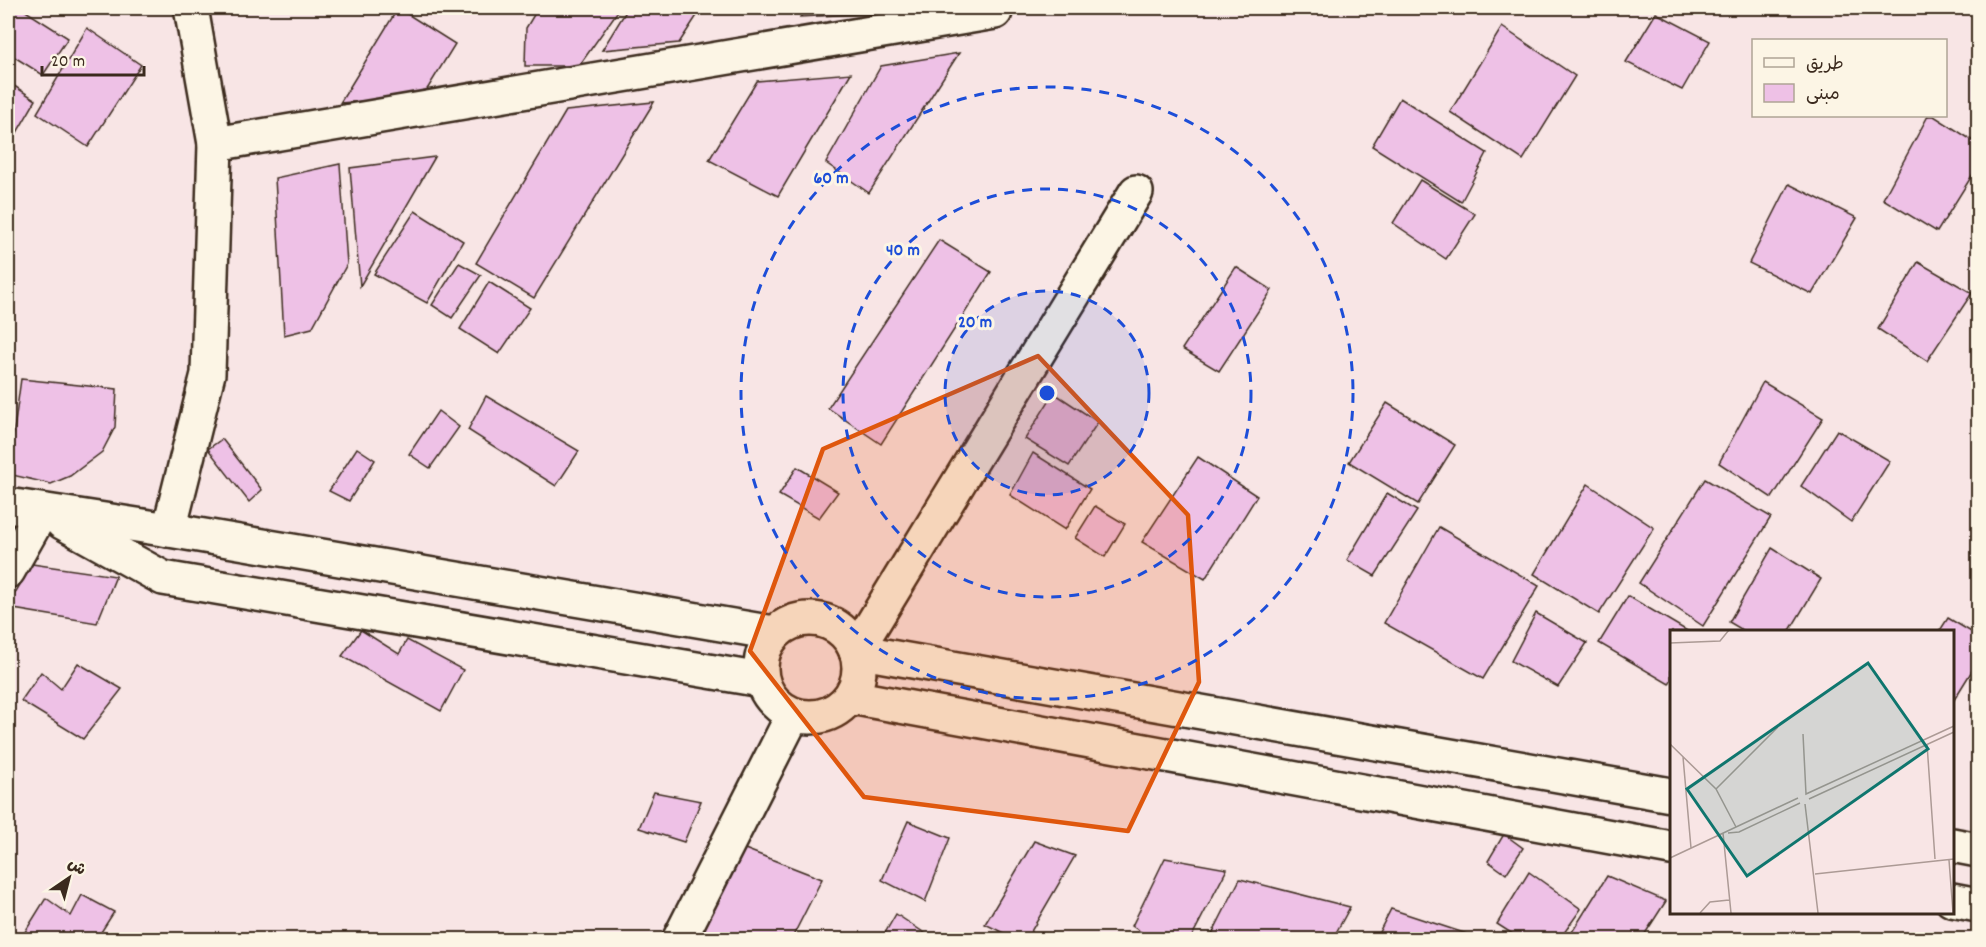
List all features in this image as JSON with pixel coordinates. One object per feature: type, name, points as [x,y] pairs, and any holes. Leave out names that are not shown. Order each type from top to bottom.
[{"type":"street","points":[[169,530],[208,374],[215,144],[191,8]]},
{"type":"street","points":[[215,144],[995,12]]},
{"type":"street","points":[[856,651],[1136,192]]},
{"type":"street","points":[[8,505],[169,530],[774,633]]},
{"type":"street","points":[[8,572],[42,511]]},
{"type":"street","points":[[42,511],[163,578],[761,680]]},
{"type":"street","points":[[804,619],[821,620],[836,626],[848,637],[856,651],[860,666],[857,682],[850,696],[840,708],[826,715],[810,718],[793,715],[779,708],[768,695],[761,680],[760,663],[765,647],[774,633],[788,623],[804,619]]},
{"type":"street","points":[[856,651],[1670,795]]},
{"type":"street","points":[[850,696],[1670,848]]},
{"type":"street","points":[[679,939],[793,715]]},
{"type":"street","points":[[1953,845],[1978,850]]},
{"type":"street","points":[[1953,900],[1978,905]]},
{"type":"highlighted area","points":[[1038,356],[1188,515],[1199,682],[1128,831],[864,797],[750,651],[823,449]]},
{"type":"building","points":[[10,8],[21,8],[68,38],[43,75],[8,53],[8,12]]},
{"type":"building","points":[[398,8],[455,44],[423,96],[340,103]]},
{"type":"building","points":[[538,8],[620,8],[579,66],[525,66],[526,28]]},
{"type":"building","points":[[628,8],[702,8],[679,43],[602,50]]},
{"type":"building","points":[[807,8],[900,8],[897,12],[800,17]]},
{"type":"building","points":[[1404,8],[1416,8],[1413,13]]},
{"type":"building","points":[[1656,13],[1710,41],[1682,90],[1626,62]]},
{"type":"building","points":[[1502,27],[1575,76],[1523,160],[1450,112]]},
{"type":"building","points":[[87,28],[141,65],[88,147],[37,113]]},
{"type":"building","points":[[959,53],[869,193],[826,163],[881,66]]},
{"type":"building","points":[[851,73],[778,196],[709,160],[757,81]]},
{"type":"building","points":[[8,82],[36,100],[8,148]]},
{"type":"building","points":[[1400,98],[1487,153],[1461,202],[1372,146]]},
{"type":"building","points":[[654,102],[534,298],[476,263],[566,111]]},
{"type":"building","points":[[1927,117],[1936,117],[1978,144],[1978,166],[1937,232],[1883,199]]},
{"type":"building","points":[[435,157],[360,286],[350,168]]},
{"type":"building","points":[[340,164],[347,264],[312,328],[284,335],[275,178]]},
{"type":"building","points":[[1420,180],[1475,214],[1446,259],[1393,223]]},
{"type":"building","points":[[1789,184],[1857,218],[1812,294],[1749,263]]},
{"type":"building","points":[[415,211],[463,241],[427,303],[374,274]]},
{"type":"building","points":[[939,240],[991,272],[881,444],[828,408]]},
{"type":"building","points":[[1918,262],[1972,293],[1927,361],[1878,329]]},
{"type":"building","points":[[459,263],[481,275],[452,318],[432,305]]},
{"type":"building","points":[[1236,267],[1272,290],[1219,371],[1182,349]]},
{"type":"building","points":[[489,282],[530,308],[499,354],[460,329]]},
{"type":"building","points":[[21,379],[117,389],[115,427],[102,452],[70,476],[51,484],[8,474]]},
{"type":"building","points":[[1763,382],[1823,418],[1772,498],[1719,463]]},
{"type":"building","points":[[1054,393],[1098,422],[1069,466],[1025,439]]},
{"type":"building","points":[[486,396],[579,451],[556,486],[468,430]]},
{"type":"building","points":[[1387,403],[1455,445],[1418,504],[1349,462]]},
{"type":"building","points":[[438,411],[459,427],[430,468],[409,454]]},
{"type":"building","points":[[1837,430],[1890,461],[1851,522],[1801,486]]},
{"type":"building","points":[[222,439],[262,490],[249,502],[208,449]]},
{"type":"building","points":[[357,448],[375,460],[349,501],[329,491]]},
{"type":"building","points":[[1033,453],[1090,489],[1065,530],[1010,495]]},
{"type":"building","points":[[1198,457],[1257,496],[1205,579],[1142,542]]},
{"type":"building","points":[[797,467],[838,492],[819,518],[779,495]]},
{"type":"building","points":[[1705,479],[1771,517],[1703,626],[1639,583]]},
{"type":"building","points":[[1588,484],[1654,528],[1599,614],[1534,574]]},
{"type":"building","points":[[1387,493],[1417,511],[1375,576],[1347,560]]},
{"type":"building","points":[[1095,506],[1125,524],[1105,557],[1075,538]]},
{"type":"building","points":[[1439,527],[1539,586],[1483,679],[1384,623]]},
{"type":"building","points":[[1772,548],[1821,579],[1790,630],[1743,630],[1729,622]]},
{"type":"building","points":[[32,564],[116,576],[97,623],[8,608]]},
{"type":"building","points":[[1628,596],[1686,630],[1670,630],[1669,684],[1599,643]]},
{"type":"building","points":[[1536,613],[1587,643],[1558,687],[1511,661]]},
{"type":"building","points":[[1948,618],[1978,636],[1978,661],[1953,701],[1953,630],[1940,630]]},
{"type":"building","points":[[361,630],[399,654],[407,640],[463,670],[441,711],[342,656]]},
{"type":"building","points":[[78,663],[122,689],[83,739],[21,701],[41,672],[61,689]]},
{"type":"building","points":[[654,792],[701,801],[684,842],[639,828]]},
{"type":"building","points":[[908,821],[950,838],[925,902],[882,880]]},
{"type":"building","points":[[1504,834],[1523,848],[1506,874],[1488,861]]},
{"type":"building","points":[[1034,841],[1075,856],[1026,940],[1018,940],[985,924]]},
{"type":"building","points":[[745,849],[822,879],[791,940],[719,940],[703,932]]},
{"type":"building","points":[[1165,858],[1227,869],[1190,940],[1153,940],[1132,926]]},
{"type":"building","points":[[1529,872],[1581,909],[1559,940],[1522,940],[1497,924]]},
{"type":"building","points":[[1607,876],[1666,901],[1641,940],[1567,940]]},
{"type":"building","points":[[1240,879],[1350,907],[1332,940],[1209,940]]},
{"type":"building","points":[[82,895],[114,912],[96,940],[20,940],[46,898],[71,916]]},
{"type":"building","points":[[1391,909],[1473,936],[1471,940],[1375,940]]},
{"type":"building","points":[[896,914],[935,940],[881,940]]}]
